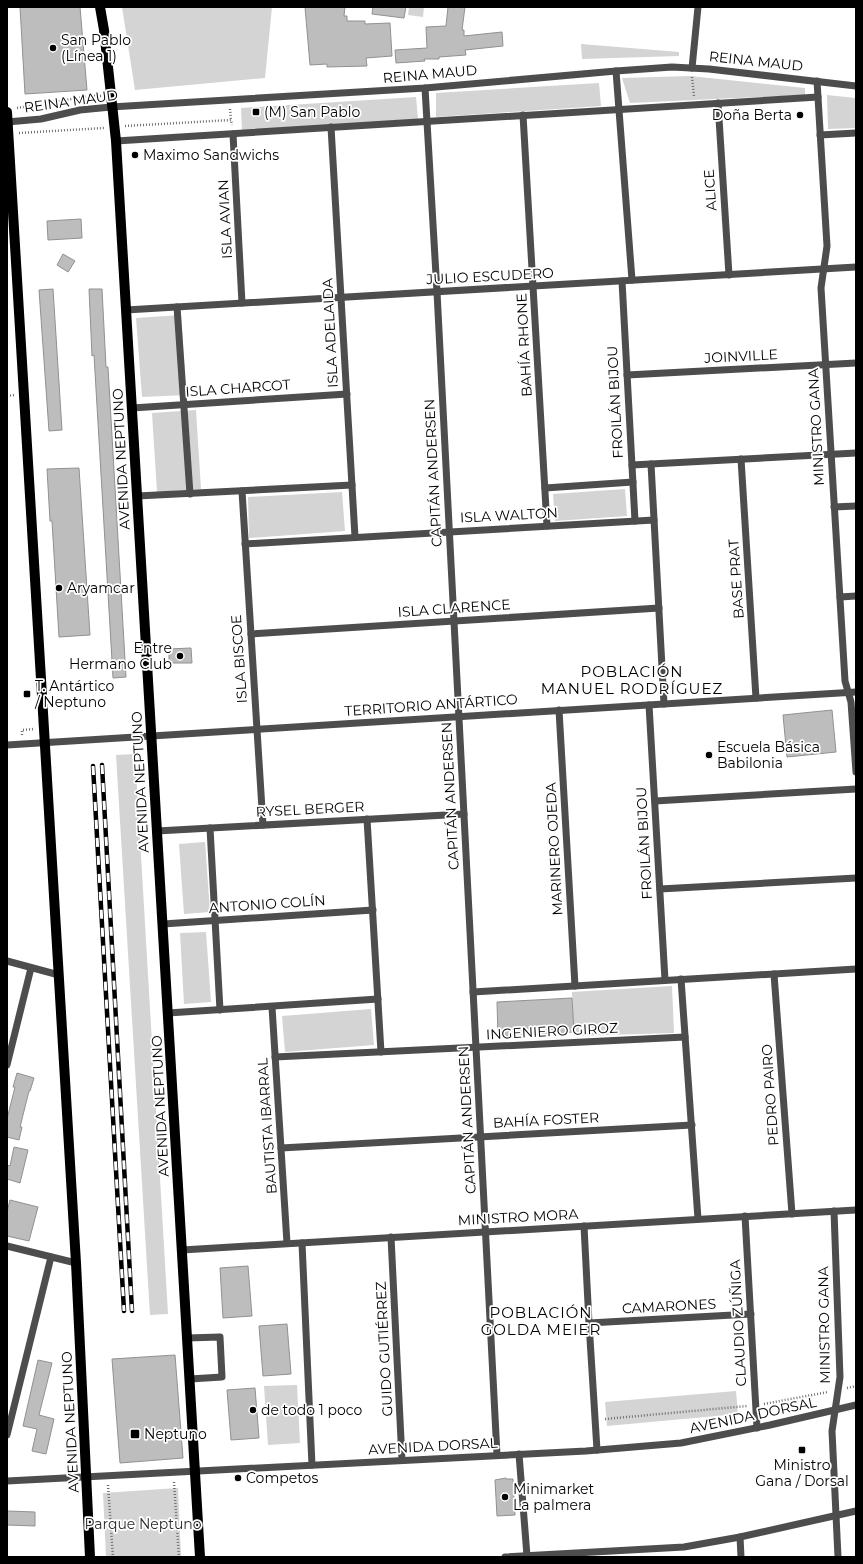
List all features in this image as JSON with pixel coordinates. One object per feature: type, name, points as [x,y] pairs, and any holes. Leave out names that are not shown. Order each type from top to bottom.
[{"type":"main road","name":"AVENIDA NEPTUNO","points":[[100,7],[105,36],[111,107],[116,141],[200,1557]]},
{"type":"main road","name":"AVENIDA NEPTUNO","points":[[7,112],[76,1263],[90,1557]]},
{"type":"street","points":[[692,68],[698,7]]},
{"type":"street","name":"REINA MAUD","points":[[7,122],[41,119],[80,110],[111,107],[425,88],[616,70],[659,68],[692,68],[856,86]]},
{"type":"street","points":[[616,70],[632,280]]},
{"type":"street","name":"MINISTRO GANA","points":[[817,81],[827,246],[821,288],[845,681],[851,702],[856,772]]},
{"type":"street","name":"CAPITÁN ANDERSEN","points":[[425,88],[437,292],[497,1455]]},
{"type":"street","points":[[116,141],[818,97]]},
{"type":"street","name":"ALICE","points":[[718,103],[729,275]]},
{"type":"street","name":"BAHÍA RHONE","points":[[523,115],[547,526]]},
{"type":"street","name":"ISLA ADELAIDA","points":[[330,127],[355,537]]},
{"type":"street","points":[[820,135],[856,133]]},
{"type":"street","name":"ISLA AVIAN","points":[[233,134],[242,303]]},
{"type":"street","name":"JULIO ESCUDERO","points":[[126,310],[856,267]]},
{"type":"street","name":"FROILÁN BIJOU","points":[[622,281],[635,521]]},
{"type":"street","points":[[177,307],[190,494]]},
{"type":"street","name":"JOINVILLE","points":[[627,375],[856,363]]},
{"type":"street","name":"ISLA CHARCOT","points":[[132,408],[347,394]]},
{"type":"street","points":[[632,465],[856,453]]},
{"type":"street","name":"BASE PRAT","points":[[741,459],[756,698]]},
{"type":"street","points":[[651,464],[664,704]]},
{"type":"street","name":"ISLA WALTON","points":[[545,488],[633,482]]},
{"type":"street","points":[[137,496],[352,485]]},
{"type":"street","name":"ISLA BISCOE","points":[[242,491],[263,825]]},
{"type":"street","points":[[834,507],[856,506]]},
{"type":"street","name":"ISLA WALTON","points":[[245,544],[654,520]]},
{"type":"street","points":[[840,597],[856,596]]},
{"type":"street","name":"ISLA CLARENCE","points":[[251,634],[659,608]]},
{"type":"street","name":"TERRITORIO ANTÁRTICO","points":[[7,745],[856,692]]},
{"type":"street","name":"FROILÁN BIJOU","points":[[649,705],[665,980]]},
{"type":"street","name":"MARINERO OJEDA","points":[[559,710],[574,986]]},
{"type":"street","points":[[655,801],[856,789]]},
{"type":"street","name":"RYSEL BERGER","points":[[157,831],[464,814]]},
{"type":"street","points":[[367,819],[381,1052]]},
{"type":"street","points":[[210,828],[220,1010]]},
{"type":"street","points":[[660,889],[856,878]]},
{"type":"street","name":"ANTONIO COLÍN","points":[[163,924],[372,910]]},
{"type":"street","points":[[7,961],[58,975]]},
{"type":"street","points":[[7,1064],[31,968]]},
{"type":"street","points":[[473,992],[856,969]]},
{"type":"street","name":"PEDRO PAIRO","points":[[774,974],[792,1214]]},
{"type":"street","points":[[681,979],[698,1219]]},
{"type":"street","points":[[168,1013],[378,999]]},
{"type":"street","name":"BAUTISTA IBARRAL","points":[[272,1006],[287,1243]]},
{"type":"street","name":"INGENIERO GIROZ","points":[[275,1057],[685,1037]]},
{"type":"street","name":"BAHÍA FOSTER","points":[[281,1148],[692,1125]]},
{"type":"street","name":"MINISTRO MORA","points":[[182,1250],[856,1210]]},
{"type":"street","name":"MINISTRO GANA","points":[[834,1211],[840,1377],[832,1431],[838,1557]]},
{"type":"street","name":"CLAUDIO ZÚÑIGA","points":[[745,1216],[757,1428]]},
{"type":"street","points":[[584,1226],[597,1450]]},
{"type":"street","name":"GUIDO GUTIÉRREZ","points":[[392,1237],[402,1460]]},
{"type":"street","points":[[302,1243],[312,1465]]},
{"type":"street","points":[[7,1246],[76,1263]]},
{"type":"street","points":[[7,1435],[51,1257]]},
{"type":"street","name":"CAMARONES","points":[[589,1323],[751,1314]]},
{"type":"street","points":[[188,1338],[220,1337],[222,1377],[190,1379]]},
{"type":"street","name":"AVENIDA DORSAL","points":[[7,1481],[87,1478],[597,1450],[681,1442],[757,1428],[856,1406]]},
{"type":"street","points":[[519,1454],[527,1556]]},
{"type":"street","points":[[505,1557],[568,1555],[684,1547],[740,1537],[856,1511]]},
{"type":"street","points":[[740,1537],[741,1557]]},
{"type":"street","points":[[652,1549],[653,1557]]},
{"type":"path","points":[[692,68],[695,104]]},
{"type":"path","points":[[595,1420],[756,1405],[838,1390]]},
{"type":"path","points":[[173,1473],[179,1557]]},
{"type":"path","points":[[108,1476],[113,1557]]},
{"type":"green space","points":[[122,7],[272,7],[265,78],[135,90]]},
{"type":"green space","points":[[409,7],[424,7],[423,17],[408,15]]},
{"type":"green space","points":[[581,44],[679,52],[679,56],[582,59]]},
{"type":"green space","points":[[690,76],[805,88],[805,95],[630,103],[622,78]]},
{"type":"green space","points":[[599,83],[601,106],[436,117],[436,93]]},
{"type":"green space","points":[[827,95],[856,98],[856,128],[828,129]]},
{"type":"green space","points":[[416,97],[418,119],[242,131],[241,108]]},
{"type":"green space","points":[[181,315],[186,395],[142,397],[136,318]]},
{"type":"green space","points":[[196,410],[201,489],[157,492],[152,413]]},
{"type":"green space","points":[[625,489],[627,516],[555,521],[553,494]]},
{"type":"green space","points":[[342,492],[345,531],[249,538],[248,497]]},
{"type":"green space","points":[[135,754],[168,1314],[150,1315],[116,755]]},
{"type":"green space","points":[[205,842],[210,912],[184,914],[179,844]]},
{"type":"green space","points":[[206,932],[211,1002],[184,1004],[180,933]]},
{"type":"green space","points":[[672,986],[674,1033],[574,1036],[572,992]]},
{"type":"green space","points":[[371,1009],[374,1045],[285,1052],[282,1016]]},
{"type":"green space","points":[[297,1385],[300,1443],[268,1445],[264,1386]]},
{"type":"green space","points":[[736,1391],[738,1414],[607,1426],[605,1402]]},
{"type":"green space","name":"Parque Neptuno","points":[[178,1488],[181,1557],[106,1557],[103,1493]]},
{"type":"building","name":"San Pablo (Línea 1)","points":[[20,7],[80,7],[87,90],[25,94]]},
{"type":"building","points":[[305,7],[345,7],[344,16],[347,16],[347,21],[365,21],[365,24],[390,23],[392,56],[366,58],[367,66],[327,67],[327,64],[310,65]]},
{"type":"building","points":[[373,7],[406,7],[404,18],[372,14]]},
{"type":"building","points":[[448,7],[465,7],[462,30],[464,30],[464,36],[502,32],[503,46],[465,50],[466,55],[439,57],[439,59],[424,59],[425,61],[396,63],[395,50],[427,48],[426,27],[446,26]]},
{"type":"building","points":[[81,219],[82,238],[48,240],[47,221]]},
{"type":"building","points":[[63,254],[75,261],[68,272],[57,265]]},
{"type":"building","points":[[53,289],[62,430],[49,431],[39,290]]},
{"type":"building","points":[[89,289],[102,289],[126,677],[113,678]]},
{"type":"building","points":[[79,468],[90,635],[59,637],[52,521],[50,521],[47,469]]},
{"type":"building","name":"Entre Hermano Club","points":[[191,648],[192,663],[169,663],[169,649]]},
{"type":"building","points":[[832,710],[836,752],[787,757],[783,715]]},
{"type":"building","points":[[572,998],[574,1032],[498,1036],[497,1002]]},
{"type":"building","points":[[17,1073],[34,1078],[29,1091],[20,1127],[22,1127],[19,1140],[7,1137],[7,1119]]},
{"type":"building","points":[[14,1147],[28,1150],[20,1183],[7,1179],[7,1165],[10,1166]]},
{"type":"building","points":[[10,1200],[38,1207],[29,1241],[7,1236],[7,1212]]},
{"type":"building","points":[[248,1266],[252,1316],[223,1318],[220,1268]]},
{"type":"building","points":[[287,1324],[291,1374],[263,1376],[259,1326]]},
{"type":"building","points":[[175,1355],[183,1458],[120,1463],[112,1359]]},
{"type":"building","points":[[38,1360],[52,1363],[39,1415],[54,1419],[46,1454],[32,1451],[37,1429],[23,1426]]},
{"type":"building","points":[[255,1388],[259,1438],[231,1440],[227,1390]]},
{"type":"building","name":"Minimarket La palmera","points":[[506,1478],[513,1479],[515,1515],[497,1516],[495,1480]]},
{"type":"building","points":[[7,1511],[35,1512],[35,1526],[7,1525]]},
{"type":"railway","points":[[102,765],[132,1311]]},
{"type":"railway","points":[[93,766],[124,1311]]},
{"type":"place","name":"San Pablo (Línea 1)","points":[[53,48]]},
{"type":"place","name":"(M) San Pablo","points":[[256,112]]},
{"type":"place","name":"Doña Berta","points":[[800,115]]},
{"type":"place","name":"Maximo Sandwichs","points":[[135,155]]},
{"type":"place","name":"Aryamcar","points":[[59,588]]},
{"type":"place","name":"Entre Hermano Club","points":[[180,656]]},
{"type":"place","name":"T. Antártico / Neptuno","points":[[27,694]]},
{"type":"place","name":"Escuela Básica Babilonia","points":[[709,755]]},
{"type":"place","name":"de todo 1 poco","points":[[253,1410]]},
{"type":"place","name":"Neptuno","points":[[135,1434]]},
{"type":"place","name":"Ministro Gana / Dorsal","points":[[802,1450]]},
{"type":"place","name":"Competos","points":[[238,1478]]},
{"type":"place","name":"Minimarket La palmera","points":[[505,1497]]},
{"type":"district","name":"POBLACIÓN MANUEL RODRÍGUEZ","points":[[632,680]]},
{"type":"district","name":"POBLACIÓN GOLDA MEIER","points":[[541,1320]]}]
